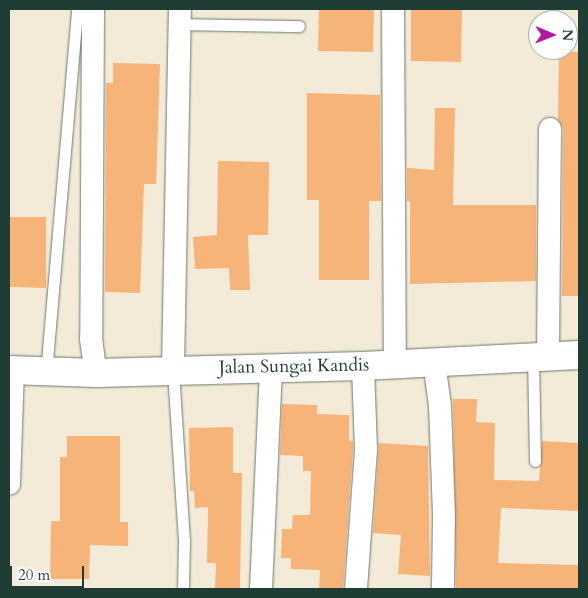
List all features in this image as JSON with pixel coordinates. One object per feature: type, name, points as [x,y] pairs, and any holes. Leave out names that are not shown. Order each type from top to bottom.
[{"type":"street","points":[[93,9],[91,339],[96,374]]},
{"type":"street","points":[[393,9],[394,364]]},
{"type":"street","points":[[173,369],[180,16]]},
{"type":"street","points":[[540,357],[550,129]]},
{"type":"street","name":"Jalan Sungai Kandis","points":[[11,371],[46,374],[96,374],[173,369],[363,366],[579,354]]},
{"type":"street","points":[[434,362],[440,406],[444,514],[443,589]]},
{"type":"street","points":[[356,589],[366,449],[363,366]]},
{"type":"street","points":[[261,589],[271,367]]},
{"type":"street","points":[[9,484],[11,371]]},
{"type":"lane","points":[[46,374],[77,9]]},
{"type":"lane","points":[[180,16],[299,26]]},
{"type":"lane","points":[[535,461],[540,357]]},
{"type":"lane","points":[[173,369],[184,540],[183,589]]},
{"type":"building","points":[[319,9],[374,9],[373,52],[318,51]]},
{"type":"building","points":[[411,9],[462,9],[461,62],[411,61]]},
{"type":"building","points":[[579,52],[579,296],[562,296],[563,129],[558,119],[559,60],[578,60]]},
{"type":"building","points":[[113,63],[160,64],[156,184],[144,184],[140,293],[105,292],[106,83],[113,83]]},
{"type":"building","points":[[307,93],[380,95],[381,201],[369,201],[369,280],[319,280],[319,200],[307,200]]},
{"type":"building","points":[[435,108],[455,108],[453,205],[536,205],[536,281],[410,284],[410,202],[407,201],[407,168],[434,170]]},
{"type":"building","points":[[218,161],[269,162],[268,235],[248,235],[250,290],[230,290],[229,268],[195,269],[193,237],[217,235]]},
{"type":"building","points":[[9,217],[46,217],[46,288],[9,287]]},
{"type":"building","points":[[453,399],[477,399],[476,422],[495,423],[494,480],[539,481],[542,441],[579,443],[578,511],[501,508],[498,563],[579,565],[578,589],[456,589]]},
{"type":"building","points":[[282,404],[317,405],[317,414],[349,415],[349,441],[353,441],[353,449],[343,589],[319,589],[320,570],[291,569],[291,558],[281,558],[282,529],[292,529],[293,515],[310,515],[311,471],[303,471],[303,456],[280,455]]},
{"type":"building","points":[[233,427],[233,473],[242,473],[240,589],[215,589],[216,563],[207,563],[208,507],[195,508],[194,491],[190,491],[189,428]]},
{"type":"building","points":[[67,436],[120,436],[120,522],[128,522],[128,546],[90,545],[89,579],[50,579],[51,521],[60,521],[60,457],[67,457]]},
{"type":"building","points":[[379,443],[428,446],[430,576],[398,574],[401,535],[373,533]]}]
